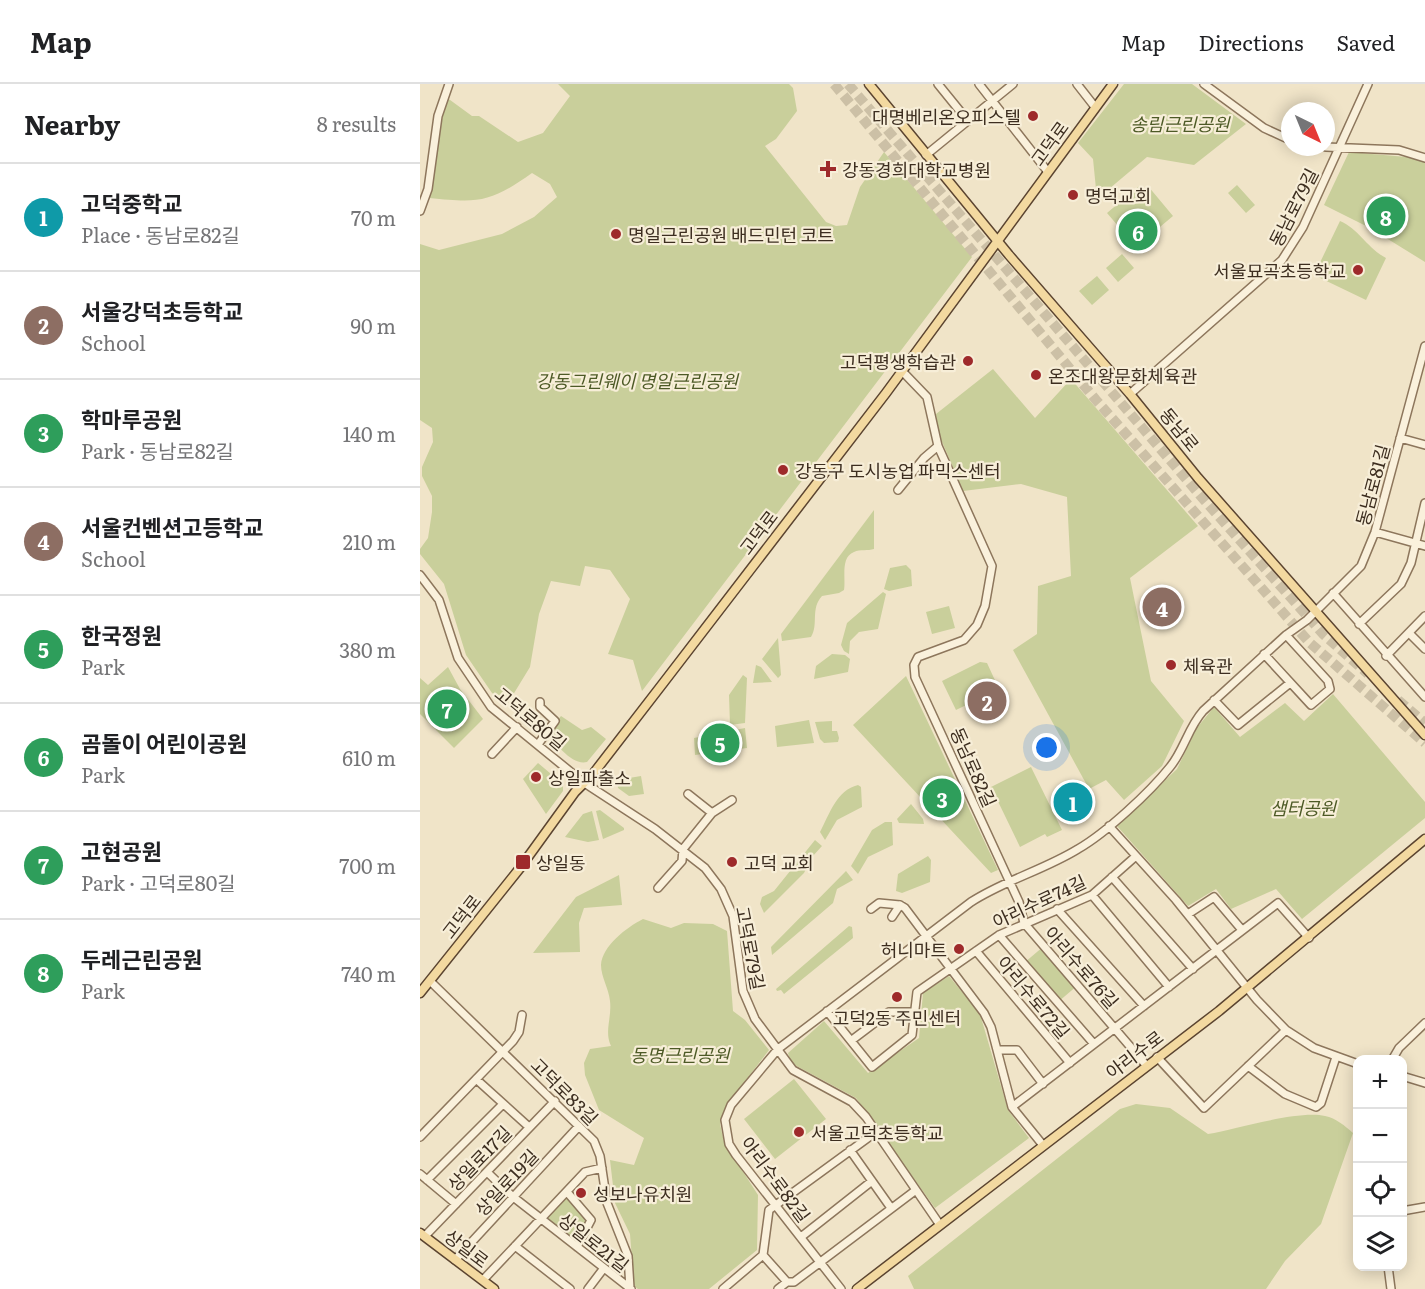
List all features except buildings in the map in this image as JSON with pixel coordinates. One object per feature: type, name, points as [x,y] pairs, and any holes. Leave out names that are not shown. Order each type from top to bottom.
[{"type":"main road","name":"동남로","points":[[869,84],[997,241],[1315,613],[1425,735]]},
{"type":"main road","name":"고덕로","points":[[420,993],[583,782],[593,774],[635,720],[902,370],[1113,84]]},
{"type":"main road","name":"아리수로","points":[[857,1289],[1042,1144],[1248,988],[1425,839]]},
{"type":"main road","name":"상일로","points":[[422,1235],[494,1289]]},
{"type":"street","points":[[420,211],[428,189],[438,116],[448,84]]},
{"type":"street","points":[[938,84],[968,121]]},
{"type":"street","points":[[979,84],[1048,172]]},
{"type":"street","points":[[926,155],[1013,84]]},
{"type":"street","points":[[1077,84],[1095,107]]},
{"type":"street","points":[[1204,84],[1264,128],[1281,136]]},
{"type":"street","name":"동남로79길","points":[[1130,394],[1282,260],[1303,227],[1368,84]]},
{"type":"street","points":[[1335,147],[1400,150],[1425,158]]},
{"type":"street","name":"동남로81길","points":[[1315,613],[1360,566],[1375,532],[1425,346]]},
{"type":"street","points":[[898,490],[924,458],[938,446],[927,397],[902,370]]},
{"type":"street","points":[[1401,438],[1425,445]]},
{"type":"street","name":"동남로82길","points":[[938,446],[992,566],[985,606],[976,625],[964,640],[926,652],[918,657],[914,665],[915,677],[1009,881]]},
{"type":"street","points":[[1359,624],[1401,584],[1411,563],[1425,503]]},
{"type":"street","points":[[1375,532],[1425,546]]},
{"type":"street","name":"고덕로80길","points":[[420,575],[439,600],[458,658],[491,707],[583,782]]},
{"type":"street","points":[[1333,593],[1386,656],[1425,697]]},
{"type":"street","points":[[778,1050],[971,902],[1009,881],[1079,849],[1109,826],[1171,765],[1195,721],[1214,700],[1286,635],[1315,613]]},
{"type":"street","points":[[1386,656],[1425,616]]},
{"type":"street","points":[[1409,633],[1425,649]]},
{"type":"street","points":[[1264,654],[1311,705],[1330,689],[1328,681],[1286,635]]},
{"type":"street","points":[[1214,700],[1238,725],[1290,683]]},
{"type":"street","points":[[538,743],[555,721],[540,707],[540,702]]},
{"type":"street","points":[[492,754],[517,727]]},
{"type":"street","name":"고덕로79길","points":[[583,782],[683,849],[705,868],[722,889],[733,916],[742,991],[755,1019],[793,1070],[852,1101],[940,1225]]},
{"type":"street","points":[[688,794],[712,813]]},
{"type":"street","points":[[658,888],[682,861],[683,849],[712,813],[732,800]]},
{"type":"street","points":[[1109,826],[1188,914],[1248,988],[1286,1030],[1314,1048],[1353,1063]]},
{"type":"street","name":"아리수로74길","points":[[852,1040],[872,1067],[912,1035],[917,992],[999,935],[1092,894],[1136,856]]},
{"type":"street","points":[[1112,877],[1193,969]]},
{"type":"street","name":"아리수로76길","points":[[1009,881],[1024,923],[1146,1065]]},
{"type":"street","points":[[1092,894],[1169,987]]},
{"type":"street","points":[[1188,914],[1214,897],[1242,930]]},
{"type":"street","points":[[871,909],[879,903],[900,905],[984,1013],[998,1050],[1012,1107],[1042,1144]]},
{"type":"street","name":"아리수로72길","points":[[1012,1107],[1278,903],[1309,938]]},
{"type":"street","points":[[892,917],[900,905]]},
{"type":"street","points":[[1058,909],[1144,1006]]},
{"type":"street","name":"아리수로72길","points":[[999,935],[1094,1044]]},
{"type":"street","name":"아리수로72길","points":[[976,951],[1070,1063]]},
{"type":"street","name":"고덕로83길","points":[[430,981],[594,1141],[602,1168],[607,1203],[627,1256],[630,1288]]},
{"type":"street","points":[[827,1011],[852,1040],[889,1012],[915,1012]]},
{"type":"street","points":[[420,1137],[503,1052],[519,1032],[522,1015]]},
{"type":"street","points":[[1395,1055],[1425,1023]]},
{"type":"street","points":[[1157,1057],[1204,1108],[1286,1030]]},
{"type":"street","name":"아리수로82길","points":[[778,1050],[731,1105],[725,1120],[729,1144],[775,1207],[841,1289]]},
{"type":"street","points":[[998,1050],[1017,1050],[1043,1084]]},
{"type":"street","points":[[1248,1066],[1265,1082],[1285,1094],[1317,1107],[1321,1103],[1336,1058]]},
{"type":"street","points":[[1407,1078],[1425,1083]]},
{"type":"street","points":[[477,1079],[529,1128]]},
{"type":"street","name":"상일로17길","points":[[422,1235],[456,1204],[555,1101]]},
{"type":"street","points":[[427,1180],[504,1104]]},
{"type":"street","name":"상일로19길","points":[[455,1260],[579,1126]]},
{"type":"street","points":[[723,1289],[764,1255],[769,1210],[876,1132]]},
{"type":"street","points":[[850,1150],[891,1208]]},
{"type":"street","name":"상일로21길","points":[[483,1280],[585,1172],[602,1168]]},
{"type":"street","points":[[487,1172],[541,1219]]},
{"type":"street","points":[[420,1174],[456,1204]]},
{"type":"street","name":"아리수로82길","points":[[801,1237],[872,1181]]},
{"type":"street","points":[[778,1289],[787,1282],[794,1282],[916,1190]]},
{"type":"street","points":[[567,1191],[591,1220],[577,1248]]},
{"type":"street","points":[[1407,1210],[1425,1207]]},
{"type":"street","name":"상일로21길","points":[[541,1219],[630,1288]]},
{"type":"street","points":[[515,1246],[570,1289]]},
{"type":"street","points":[[764,1255],[787,1282]]},
{"type":"street","points":[[588,1289],[604,1268]]},
{"type":"street","points":[[1389,1271],[1391,1289]]},
{"type":"green space","name":"강동그린웨이 명일근린공원","points":[[558,84],[789,84],[793,88],[797,111],[776,139],[765,146],[826,222],[836,226],[847,225],[860,187],[884,152],[972,257],[642,691],[633,660],[608,654],[630,599],[610,570],[585,566],[580,586],[551,581],[539,614],[530,667],[508,703],[492,693],[466,655],[444,584],[420,554],[420,549],[428,538],[432,512],[432,496],[422,476],[422,467],[433,442],[432,428],[420,420],[420,244],[439,250],[502,234],[534,217],[557,197],[550,184],[532,173],[518,183],[484,199],[429,198],[446,97],[472,116],[479,116],[518,142],[543,133],[570,96]]},
{"type":"green space","name":"송림근린공원","points":[[1124,84],[1192,84],[1246,124],[1194,165],[1147,157],[1097,199],[1093,159],[1078,143]]},
{"type":"green space","points":[[1349,152],[1418,158],[1425,163],[1425,262],[1370,228],[1324,205]]},
{"type":"green space","points":[[1237,185],[1255,205],[1246,213],[1228,193]]},
{"type":"green space","points":[[1139,186],[1143,190],[1148,186],[1173,216],[1136,247],[1107,213]]},
{"type":"green space","points":[[1340,221],[1353,229],[1374,250],[1386,258],[1366,300],[1314,275]]},
{"type":"green space","points":[[1122,254],[1134,268],[1118,282],[1106,268]]},
{"type":"green space","points":[[1097,276],[1109,290],[1092,305],[1079,291]]},
{"type":"green space","points":[[993,369],[1035,418],[1071,379],[1198,526],[1130,578],[1151,681],[1184,721],[1162,766],[1124,800],[1106,780],[1089,789],[1013,650],[1037,634],[1038,586],[1071,576],[1067,497],[1021,484],[963,491],[937,430],[936,414]]},
{"type":"green space","points":[[874,510],[874,549],[856,551],[847,558],[844,569],[844,590],[822,596],[818,601],[811,637],[782,641],[781,634]]},
{"type":"green space","points":[[906,565],[911,570],[912,586],[889,591],[884,589],[890,568]]},
{"type":"green space","points":[[883,592],[886,594],[878,629],[859,632],[850,641],[849,654],[844,651],[841,645],[847,623]]},
{"type":"green space","points":[[949,606],[955,628],[932,634],[926,612]]},
{"type":"green space","points":[[778,638],[781,675],[778,678],[762,659]]},
{"type":"green space","points":[[832,654],[845,655],[850,659],[848,672],[814,679],[816,666]]},
{"type":"green space","points":[[980,662],[987,663],[999,689],[956,710],[942,681]]},
{"type":"green space","points":[[756,665],[761,667],[772,682],[753,683]]},
{"type":"green space","points":[[448,667],[460,689],[483,719],[454,748],[420,714],[420,678],[428,685]]},
{"type":"green space","points":[[743,675],[747,678],[745,723],[730,725],[729,695]]},
{"type":"green space","points":[[906,676],[998,870],[991,873],[853,725]]},
{"type":"green space","name":"샘터공원","points":[[1333,694],[1425,802],[1425,818],[1302,919],[1276,889],[1231,909],[1216,889],[1188,906],[1117,826],[1177,769],[1196,729],[1214,707],[1240,737],[1285,703],[1304,721]]},
{"type":"green space","points":[[561,716],[582,730],[591,727],[606,739],[587,762],[576,761],[570,757],[546,734]]},
{"type":"green space","points":[[809,720],[814,743],[777,747],[775,726]]},
{"type":"green space","points":[[832,721],[832,731],[837,731],[838,742],[824,743],[820,739],[815,722]]},
{"type":"green space","points":[[745,728],[747,748],[695,755],[694,738]]},
{"type":"green space","points":[[538,763],[563,784],[563,791],[546,814],[523,779]]},
{"type":"green space","points":[[1031,767],[1062,830],[1047,837],[1045,834],[1020,847],[991,787]]},
{"type":"green space","points":[[641,776],[644,794],[629,796],[618,788],[617,780]]},
{"type":"green space","points":[[858,785],[861,787],[862,807],[837,820],[825,840],[820,832],[835,803],[845,792]]},
{"type":"green space","points":[[911,804],[923,819],[924,824],[899,823],[897,819]]},
{"type":"green space","points":[[600,810],[624,830],[603,839],[596,811]]},
{"type":"green space","points":[[592,811],[599,840],[588,842],[565,837],[583,814]]},
{"type":"green space","points":[[885,822],[892,822],[893,845],[868,857],[858,874],[851,866],[872,830]]},
{"type":"green space","points":[[815,840],[822,846],[812,857],[804,873],[764,913],[760,904],[762,897],[774,891]]},
{"type":"green space","points":[[928,856],[931,860],[930,882],[902,893],[896,891],[898,874]]},
{"type":"green space","points":[[846,871],[853,880],[837,889],[833,903],[772,955],[771,947]]},
{"type":"green space","points":[[619,875],[622,905],[584,908],[579,923],[580,952],[533,953],[576,897]]},
{"type":"green space","name":"동명근린공원","points":[[643,919],[671,928],[684,923],[713,924],[727,931],[733,1011],[745,1020],[769,1050],[727,1105],[720,1124],[724,1142],[758,1195],[757,1250],[709,1289],[638,1289],[634,1286],[630,1234],[615,1203],[610,1160],[634,1165],[644,1138],[599,1110],[585,1075],[584,1063],[590,1049],[611,1046],[608,1035],[610,1001],[601,970],[602,958],[616,938]]},
{"type":"green space","points":[[849,926],[852,927],[853,938],[784,994],[781,990],[777,991],[776,989]]},
{"type":"green space","points":[[1044,946],[1078,985],[1058,1002],[1024,963]]},
{"type":"green space","points":[[949,976],[980,1014],[1008,1110],[1029,1138],[935,1208],[856,1098],[791,1063],[788,1053],[824,1021],[868,1073],[919,1038],[923,993]]},
{"type":"green space","points":[[794,1079],[826,1119],[775,1159],[744,1119]]},
{"type":"green space","points":[[1136,1104],[1170,1108],[1208,1134],[1284,1118],[1313,1115],[1333,1119],[1353,1133],[1321,1224],[1285,1261],[1266,1289],[914,1289],[908,1276],[1120,1109]]},
{"type":"green space","points":[[566,1193],[591,1220],[577,1246],[542,1219]]},
{"type":"tunnel","points":[[834,84],[1096,400],[1309,642],[1425,743]]},
{"type":"tunnel","points":[[848,84],[1205,501],[1323,634],[1368,674]]},
{"type":"tunnel","points":[[1398,700],[1425,723]]},
{"type":"place","name":"대명베리온오피스텔","points":[[1033,116]]},
{"type":"place","name":"강동경희대학교병원","points":[[828,169]]},
{"type":"place","name":"명덕교회","points":[[1073,195]]},
{"type":"place","name":"두레근린공원","points":[[1386,216]]},
{"type":"place","name":"곰돌이 어린이공원","points":[[1138,231]]},
{"type":"place","name":"명일근린공원 배드민턴 코트","points":[[616,234]]},
{"type":"place","name":"서울묘곡초등학교","points":[[1358,270]]},
{"type":"place","name":"고덕평생학습관","points":[[968,361]]},
{"type":"place","name":"온조대왕문화체육관","points":[[1036,375]]},
{"type":"place","name":"강동구 도시농업 파믹스센터","points":[[783,470]]},
{"type":"place","name":"서울컨벤션고등학교","points":[[1162,607]]},
{"type":"place","name":"체육관","points":[[1171,665]]},
{"type":"place","name":"서울강덕초등학교","points":[[987,701]]},
{"type":"place","name":"고현공원","points":[[447,709]]},
{"type":"place","name":"한국정원","points":[[720,743]]},
{"type":"place","name":"상일파출소","points":[[536,777]]},
{"type":"place","name":"학마루공원","points":[[942,798]]},
{"type":"place","name":"고덕중학교","points":[[1073,802]]},
{"type":"place","name":"상일동","points":[[523,862]]},
{"type":"place","name":"고덕 교회","points":[[732,862]]},
{"type":"place","name":"허니마트","points":[[959,949]]},
{"type":"place","name":"고덕2동 주민센터","points":[[897,997]]},
{"type":"place","name":"서울고덕초등학교","points":[[799,1132]]},
{"type":"place","name":"성보나유치원","points":[[581,1193]]}]
